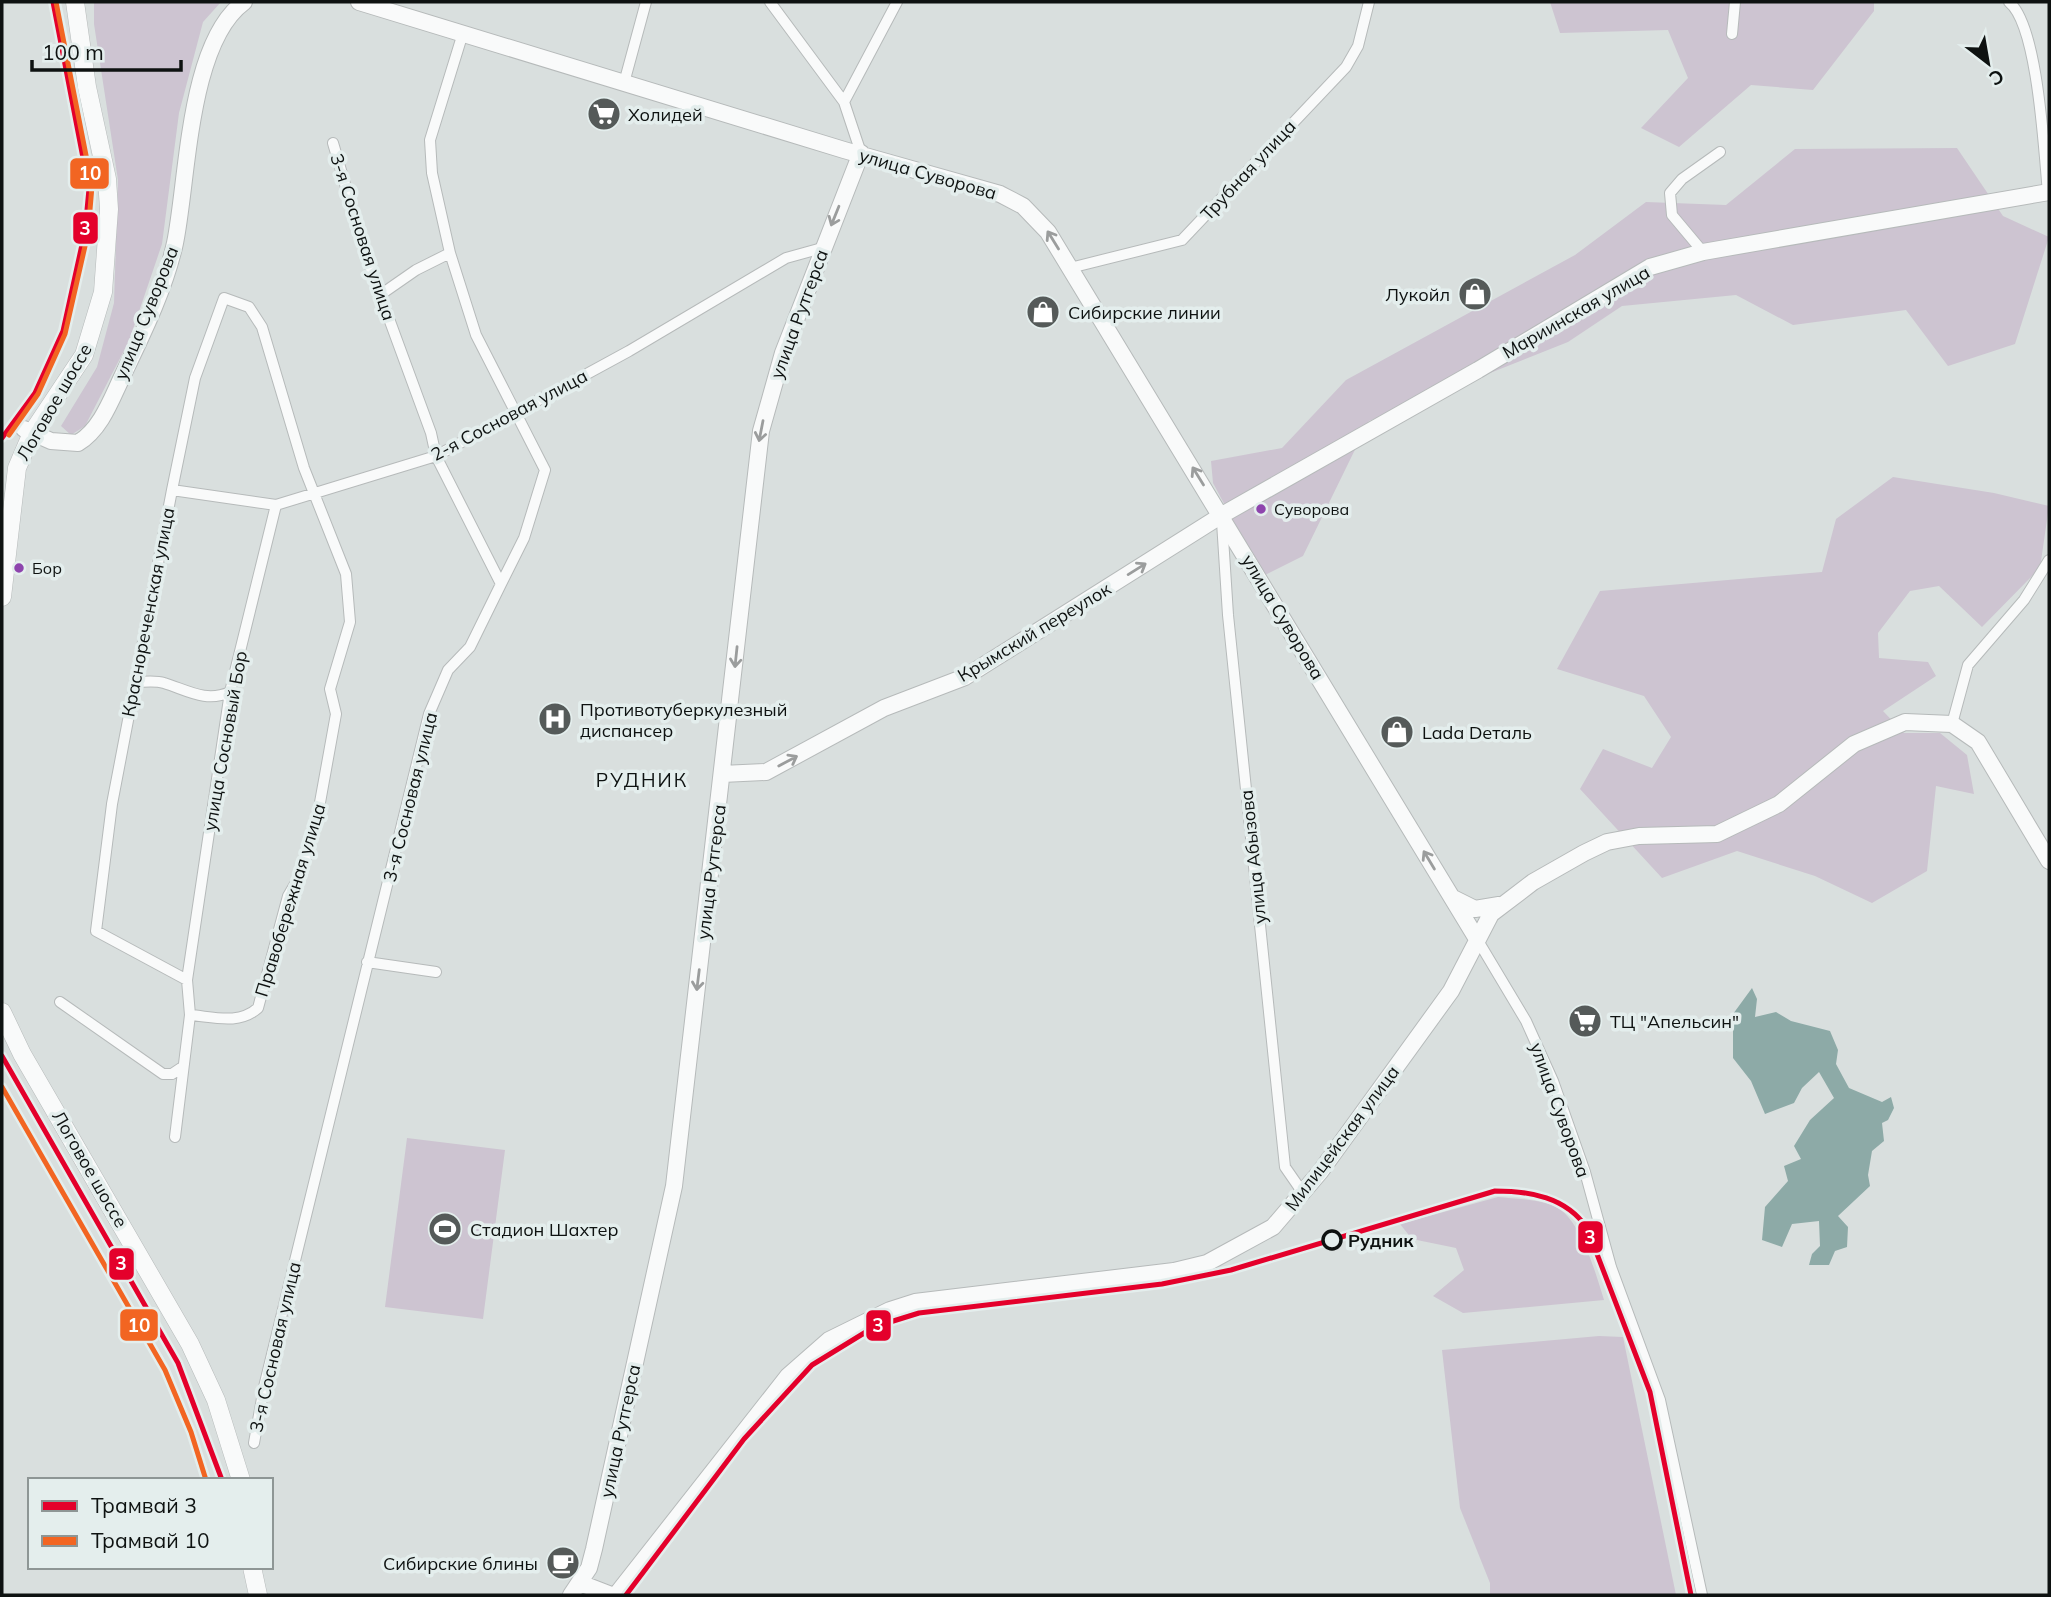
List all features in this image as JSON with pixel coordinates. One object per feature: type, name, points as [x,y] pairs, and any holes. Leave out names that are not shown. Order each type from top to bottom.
[{"type":"main road","name":"Логовое шоссе","points":[[2,479],[65,369],[81,337],[90,307],[97,248],[97,182],[77,90],[63,2]]},
{"type":"main road","name":"Логовое шоссе","points":[[2,597],[13,481],[28,431],[74,373],[91,338],[101,304],[108,247],[107,179],[87,87],[75,2]]},
{"type":"main road","name":"улица Суворова","points":[[28,431],[60,443],[78,443],[93,430],[120,382],[152,308],[174,245],[188,136],[201,83],[228,17],[244,2]]},
{"type":"main road","name":"улица Суворова","points":[[359,2],[1013,199],[1040,222],[1070,268],[1477,939]]},
{"type":"main road","name":"улица Рутгерса","points":[[576,1589],[594,1549],[674,1186],[761,430],[783,353],[861,153]]},
{"type":"main road","name":"Мариинская улица","points":[[1222,515],[1478,370],[1650,267],[1703,253],[2048,192]]},
{"type":"main road","name":"Крымский переулок","points":[[722,774],[766,772],[884,708],[965,677],[1222,515]]},
{"type":"main road","points":[[1452,898],[1475,909],[1499,905],[1607,842],[1639,836],[1717,834],[1779,804],[1854,744],[1905,722],[1952,724],[1978,742],[2049,862]]},
{"type":"main road","name":"Милицейская улица","points":[[613,1595],[788,1376],[829,1340],[890,1310],[915,1301],[1174,1271],[1207,1263],[1273,1227],[1303,1193],[1451,991],[1466,967],[1485,922],[1499,905]]},
{"type":"main road","name":"Логовое шоссе","points":[[2,1012],[22,1054],[190,1344],[216,1400],[240,1478]]},
{"type":"main road","name":"Логовое шоссе","points":[[2,1037],[184,1354],[210,1417],[229,1478]]},
{"type":"main road","points":[[252,1569],[258,1595]]},
{"type":"main road","points":[[264,1569],[270,1595]]},
{"type":"main road","points":[[576,1589],[613,1595]]},
{"type":"street","points":[[624,83],[646,2]]},
{"type":"street","points":[[770,2],[844,102],[861,153]]},
{"type":"street","points":[[844,102],[897,2]]},
{"type":"street","name":"Трубная улица","points":[[1070,268],[1182,240],[1346,67],[1358,46],[1369,2]]},
{"type":"street","points":[[1732,34],[1735,2]]},
{"type":"street","points":[[2009,2],[2020,10],[2036,78],[2048,192]]},
{"type":"street","points":[[463,33],[430,140],[432,173],[450,253],[476,335],[545,470],[524,538],[501,584]]},
{"type":"street","name":"3-я Сосновая улица","points":[[254,1443],[264,1387],[429,714],[448,670],[470,647],[501,584],[436,456],[380,295],[333,143]]},
{"type":"street","points":[[1703,253],[1672,215],[1670,193],[1682,178],[1720,152]]},
{"type":"street","name":"2-я Сосновая улица","points":[[172,490],[276,505],[436,456],[515,414],[786,258],[822,248]]},
{"type":"street","points":[[380,295],[416,270],[450,253]]},
{"type":"street","name":"Краснореченская улица","points":[[187,980],[96,931],[112,804],[172,490],[195,378],[225,298]]},
{"type":"street","name":"Правобережная улица","points":[[190,1015],[238,1019],[247,1017],[258,1008],[288,896],[302,872],[319,808],[336,714],[330,689],[350,622],[346,574],[300,456],[262,327],[249,307],[225,298]]},
{"type":"street","name":"улица Сосновый Бор","points":[[175,1137],[181,1068],[190,1015],[187,980],[230,692],[276,505]]},
{"type":"street","name":"улица Абызова","points":[[1222,515],[1228,615],[1284,1167],[1303,1193]]},
{"type":"street","points":[[1952,724],[1962,676],[1968,665],[2024,600],[2049,560]]},
{"type":"street","points":[[135,682],[160,682],[190,694],[218,698],[230,692]]},
{"type":"street","name":"улица Суворова","points":[[1477,939],[1527,1021],[1553,1081],[1580,1159],[1611,1267],[1660,1400],[1702,1595]]},
{"type":"street","points":[[367,962],[436,972]]},
{"type":"street","points":[[60,1002],[163,1074],[181,1068]]},
{"type":"shaded area","points":[[94,2],[221,2],[203,22],[179,113],[162,244],[129,341],[85,426],[71,435],[61,426],[97,367],[114,303],[118,180],[94,24]]},
{"type":"shaded area","points":[[1550,2],[1874,2],[1874,11],[1813,90],[1751,85],[1679,147],[1641,128],[1688,78],[1668,30],[1560,33]]},
{"type":"shaded area","points":[[1957,148],[2003,216],[2049,237],[2015,344],[1948,366],[1906,310],[1793,325],[1736,295],[1622,306],[1568,342],[1369,421],[1303,556],[1263,576],[1213,483],[1211,461],[1282,448],[1346,380],[1575,255],[1646,202],[1726,205],[1795,149]]},
{"type":"shaded area","points":[[1893,477],[1994,493],[2049,506],[2040,568],[1982,627],[1939,586],[1910,591],[1878,633],[1879,658],[1928,662],[1936,676],[1883,711],[1904,733],[1940,733],[1967,755],[1974,794],[1936,786],[1927,871],[1872,903],[1815,876],[1737,851],[1662,878],[1580,789],[1603,749],[1652,768],[1671,737],[1644,696],[1557,669],[1600,591],[1822,572],[1836,519]]},
{"type":"shaded area","name":"Стадион Шахтер","points":[[407,1138],[505,1150],[483,1319],[385,1307]]},
{"type":"shaded area","points":[[1498,1197],[1540,1202],[1562,1211],[1582,1240],[1604,1300],[1463,1313],[1433,1296],[1464,1270],[1456,1248],[1412,1239],[1400,1224]]},
{"type":"shaded area","points":[[1599,1336],[1623,1337],[1676,1595],[1490,1595],[1490,1583],[1460,1508],[1442,1350]]},
{"type":"water","points":[[1752,988],[1757,999],[1755,1017],[1776,1012],[1791,1021],[1830,1031],[1838,1050],[1836,1064],[1849,1088],[1882,1102],[1891,1097],[1894,1108],[1888,1120],[1882,1123],[1884,1141],[1872,1151],[1868,1175],[1870,1186],[1838,1216],[1848,1227],[1847,1247],[1835,1251],[1829,1265],[1809,1265],[1812,1254],[1820,1246],[1819,1221],[1792,1224],[1782,1247],[1762,1240],[1765,1207],[1788,1181],[1784,1166],[1801,1159],[1794,1146],[1810,1120],[1834,1098],[1819,1072],[1802,1088],[1794,1103],[1765,1114],[1751,1081],[1733,1058],[1733,1014]]},
{"type":"tram line","name":"3","points":[[2,438],[35,393],[63,331],[85,231],[89,189],[53,2]]},
{"type":"tram line","name":"10","points":[[9,435],[38,394],[65,334],[88,233],[92,186],[56,2]]},
{"type":"tram line","name":"3","points":[[2,1056],[178,1363],[221,1478]]},
{"type":"tram line","name":"10","points":[[2,1087],[165,1370],[191,1432],[205,1478]]},
{"type":"tram line","name":"3","points":[[626,1595],[744,1439],[812,1365],[874,1327],[919,1313],[1162,1284],[1231,1270],[1495,1191],[1521,1192],[1546,1198],[1569,1209],[1587,1228],[1650,1392],[1691,1595]]},
{"type":"place","name":"Холидей","points":[[604,114]]},
{"type":"place","name":"Лукойл","points":[[1475,294]]},
{"type":"place","name":"Сибирские линии","points":[[1043,312]]},
{"type":"place","name":"Суворова","points":[[1261,509]]},
{"type":"place","name":"Бор","points":[[19,568]]},
{"type":"place","name":"Противотуберкулезный диспансер","points":[[555,719]]},
{"type":"place","name":"Lada Dеталь","points":[[1397,732]]},
{"type":"place","name":"ТЦ \"Апельсин\"","points":[[1585,1021]]},
{"type":"place","name":"Стадион Шахтер","points":[[445,1229]]},
{"type":"place","name":"Рудник","points":[[1332,1240]]},
{"type":"place","name":"Сибирские блины","points":[[563,1563]]},
{"type":"district","name":"РУДНИК","points":[[642,780]]}]
